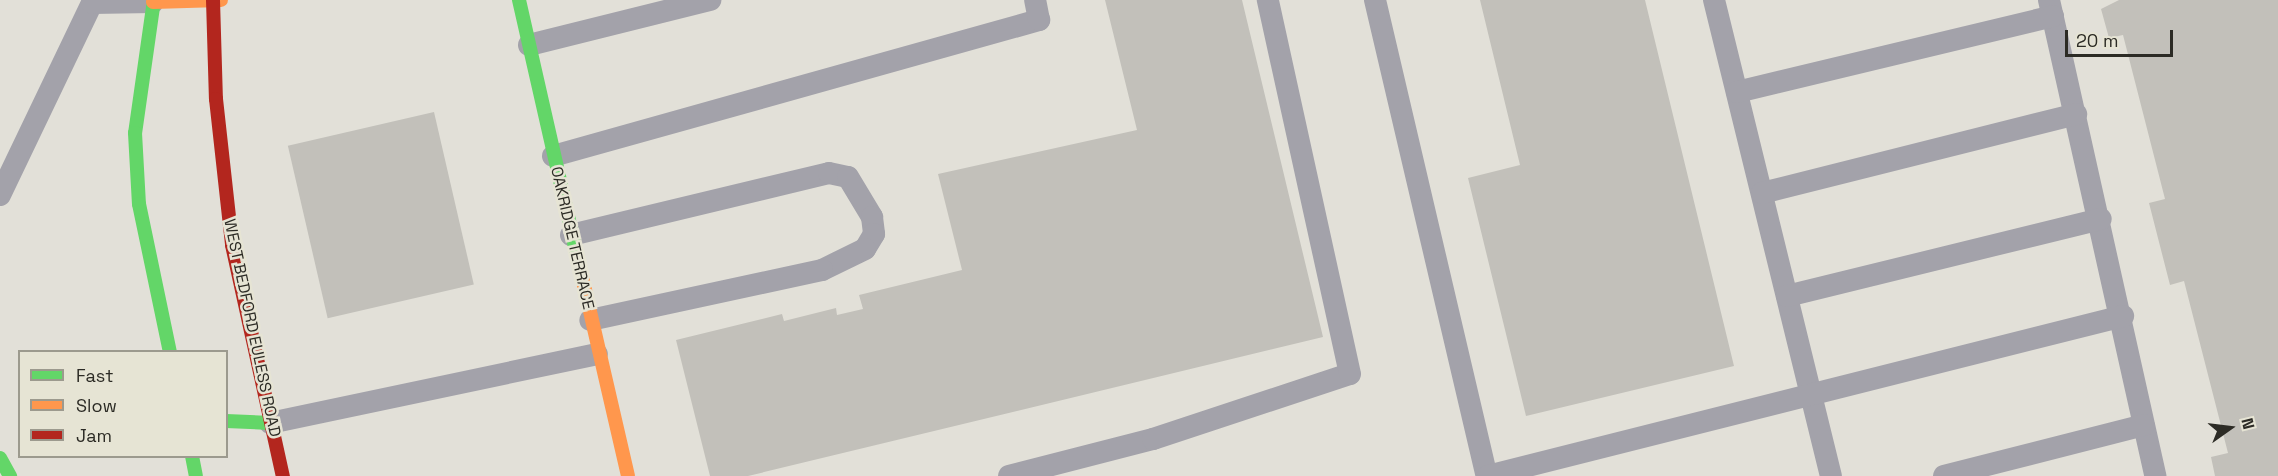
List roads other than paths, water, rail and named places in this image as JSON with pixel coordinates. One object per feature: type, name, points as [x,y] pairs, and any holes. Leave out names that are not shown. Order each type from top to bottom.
[{"type":"main road","points":[[170,350],[140,204],[135,133],[154,1],[216,0]]},
{"type":"main road","name":"WEST BEDFORD EULESS ROAD","points":[[216,0],[216,99],[231,245],[283,476]]},
{"type":"main road","name":"OAKRIDGE TERRACE","points":[[519,0],[597,354],[628,476]]},
{"type":"main road","points":[[228,421],[270,423]]},
{"type":"main road","points":[[3,452],[10,476]]},
{"type":"main road","points":[[192,458],[196,476]]},
{"type":"lane","points":[[529,45],[710,0]]},
{"type":"lane","points":[[553,156],[1039,20],[1035,0]]},
{"type":"lane","points":[[1009,476],[1153,439],[1350,374],[1268,0]]},
{"type":"lane","points":[[1375,0],[1488,476],[1812,399],[2123,316]]},
{"type":"lane","points":[[1714,0],[1832,476]]},
{"type":"lane","points":[[0,195],[92,1],[154,1]]},
{"type":"lane","points":[[1737,92],[2051,8],[2123,316],[2155,476]]},
{"type":"lane","points":[[1762,193],[2076,114]]},
{"type":"lane","points":[[571,235],[829,173],[848,177],[872,217],[874,234],[865,249],[822,270],[590,320]]},
{"type":"lane","points":[[1787,296],[2101,219]]},
{"type":"lane","points":[[270,423],[597,354]]},
{"type":"lane","points":[[1944,476],[2144,425]]}]
